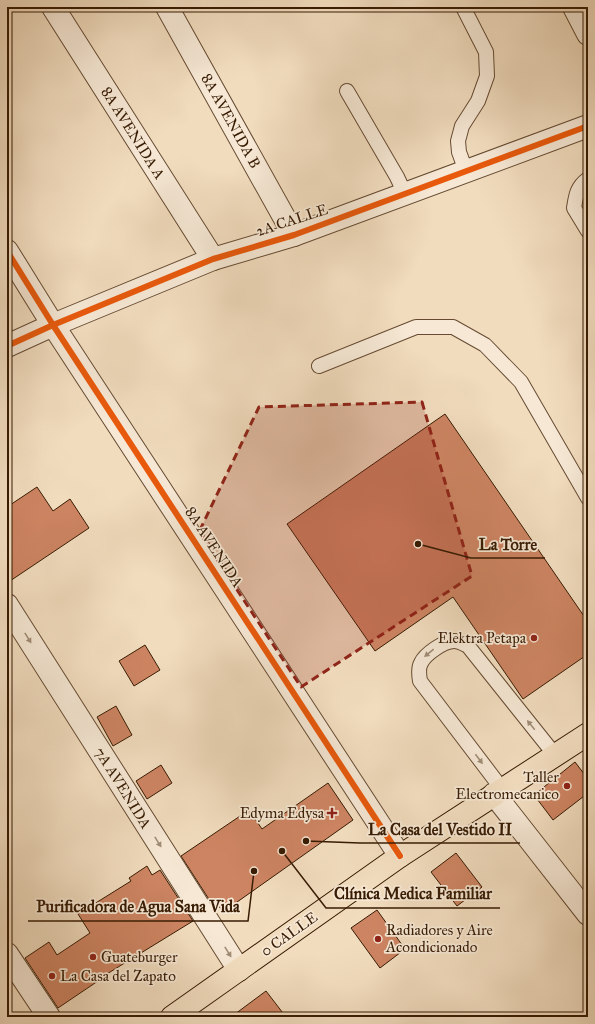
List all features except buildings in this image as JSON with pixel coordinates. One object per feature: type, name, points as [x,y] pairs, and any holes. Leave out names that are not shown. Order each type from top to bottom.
[{"type":"main road","name":"0 CALLE","points":[[172,1017],[400,856],[588,734]]},
{"type":"street","name":"8A AVENIDA A","points":[[53,7],[213,258]]},
{"type":"street","name":"8A AVENIDA B","points":[[167,7],[294,235]]},
{"type":"street","points":[[574,7],[588,34]]},
{"type":"street","name":"2A CALLE","points":[[7,346],[53,325],[213,258],[294,235],[588,126]]},
{"type":"street","name":"8A AVENIDA","points":[[7,251],[53,325],[400,856]]},
{"type":"street","name":"7A AVENIDA","points":[[7,605],[239,970]]},
{"type":"street","points":[[498,792],[588,914]]},
{"type":"street","points":[[7,954],[48,1017]]},
{"type":"lane","points":[[463,7],[486,52],[487,76],[478,101],[462,126],[458,141],[458,152],[466,171]]},
{"type":"lane","points":[[347,91],[397,177],[405,194]]},
{"type":"lane","points":[[588,179],[577,191],[574,208],[588,231]]},
{"type":"lane","points":[[319,366],[416,327],[453,327],[485,346],[521,382],[588,498]]},
{"type":"lane","points":[[498,792],[420,681],[420,664],[424,657],[435,648],[453,640],[468,646],[555,755]]},
{"type":"highlighted area","points":[[422,402],[472,576],[301,687],[199,532],[259,407]]},
{"type":"cycle path","points":[[7,346],[53,325],[213,259],[294,235],[588,126]]},
{"type":"cycle path","points":[[7,251],[53,325],[400,856]]},
{"type":"place","name":"La Torre","points":[[418,544]]},
{"type":"place","name":"Elektra Petapa","points":[[534,638]]},
{"type":"place","name":"Taller Electromecanico","points":[[567,786]]},
{"type":"place","name":"Edyma Edysa","points":[[332,813]]},
{"type":"place","name":"La Casa del Vestido II","points":[[306,841]]},
{"type":"place","name":"Clínica Medica Familiar","points":[[282,851]]},
{"type":"place","name":"Purificadora de Agua Sana Vida","points":[[254,871]]},
{"type":"place","name":"Radiadores y Aire Acondicionado","points":[[378,939]]},
{"type":"place","name":"Guateburger","points":[[93,957]]},
{"type":"place","name":"La Casa del Zapato","points":[[52,976]]}]
